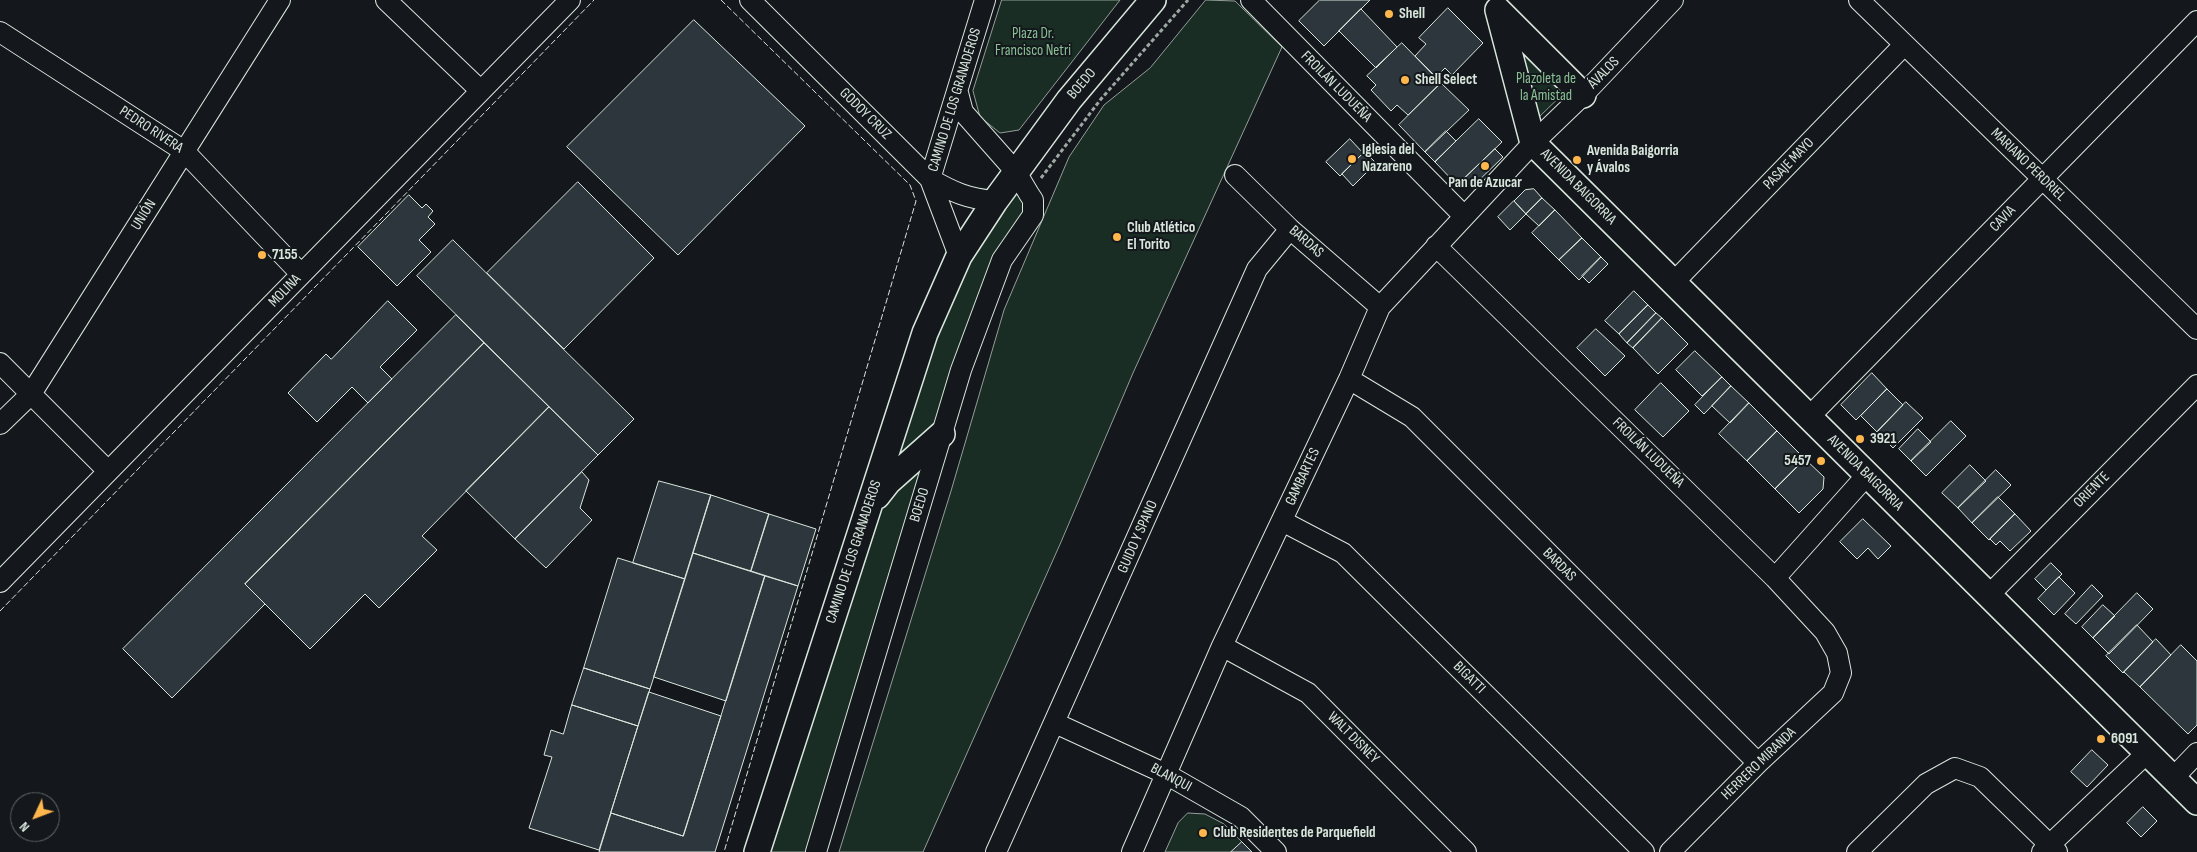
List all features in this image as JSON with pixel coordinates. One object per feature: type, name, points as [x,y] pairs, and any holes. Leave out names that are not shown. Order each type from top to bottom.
[{"type":"main road","name":"BOEDO","points":[[995,201],[1069,100],[1153,0]]},
{"type":"main road","points":[[1493,5],[1583,95]]},
{"type":"main road","points":[[1493,5],[1533,143]]},
{"type":"main road","name":"AVENIDA BAIGORRIA","points":[[1533,143],[2197,802]]},
{"type":"main road","name":"CAMINO DE LOS GRANADEROS","points":[[757,852],[925,333],[959,256],[995,201]]},
{"type":"main road","points":[[869,506],[888,482],[942,434]]},
{"type":"street","name":"UNIÓN","points":[[0,424],[30,394],[280,0]]},
{"type":"street","points":[[386,0],[481,92]]},
{"type":"street","name":"MOLINA","points":[[0,582],[570,0]]},
{"type":"street","name":"GODOY CRUZ","points":[[750,0],[930,179],[972,199],[995,201]]},
{"type":"street","name":"CAMINO DE LOS GRANADEROS","points":[[959,256],[930,179],[986,0]]},
{"type":"street","name":"FROILÁN LUDUEÑA","points":[[1251,0],[1464,216]]},
{"type":"street","name":"ÁVALOS","points":[[1533,143],[1583,95],[1673,0]]},
{"type":"street","name":"MARIANO PERDRIEL","points":[[1859,0],[2197,329]]},
{"type":"street","name":"CAVIA","points":[[1809,417],[2197,21]]},
{"type":"street","name":"PEDRO RIVERA","points":[[0,32],[184,151],[301,274]]},
{"type":"street","name":"PASAJE MAYO","points":[[1674,282],[1904,45]]},
{"type":"street","name":"BOEDO","points":[[816,852],[961,370],[1002,260],[1034,215],[1033,200],[1016,172],[964,112],[958,93]]},
{"type":"street","name":"GAMBARTES","points":[[1132,852],[1222,646],[1349,379],[1380,306],[1533,143]]},
{"type":"street","name":"BARDAS","points":[[1235,175],[1290,229],[1380,306]]},
{"type":"street","name":"GUIDO Y SPANO","points":[[996,852],[1257,269],[1290,229]]},
{"type":"street","name":"FROILÁN LUDUEÑA","points":[[1436,246],[1774,578],[1826,632],[1837,653],[1841,673]]},
{"type":"street","points":[[0,363],[108,471]]},
{"type":"street","name":"BARDAS","points":[[1349,379],[1412,418],[1758,763]]},
{"type":"street","name":"ORIENTE","points":[[1988,596],[2197,385]]},
{"type":"street","points":[[1774,578],[1867,475]]},
{"type":"street","name":"BIGATTI","points":[[1282,521],[1343,553],[1644,852]]},
{"type":"street","name":"WALT DISNEY","points":[[1222,646],[1308,693],[1466,852]]},
{"type":"street","name":"HERRERO MIRANDA","points":[[1670,852],[1758,763],[1833,693],[1841,673]]},
{"type":"street","name":"BLANQUI","points":[[1055,722],[1166,774],[1241,817],[1276,852]]},
{"type":"street","points":[[1857,852],[1926,784],[1954,768],[1980,777],[2050,849],[2146,753]]},
{"type":"street","points":[[2173,778],[2197,753]]},
{"type":"green space","name":"Plaza Dr. Francisco Netri","points":[[1002,0],[1120,0],[1019,130],[1000,133],[980,117],[973,91]]},
{"type":"green space","points":[[1206,0],[1235,1],[1282,47],[1133,373],[1061,542],[923,852],[839,852],[951,491],[1004,310],[1069,157],[1104,105],[1150,68]]},
{"type":"green space","name":"Plazoleta de la Amistad","points":[[1515,33],[1569,88],[1538,118]]},
{"type":"green space","points":[[1016,172],[1033,200],[1002,260],[816,852],[757,852],[925,333]]},
{"type":"green space","name":"Club Residentes de Parquefield","points":[[1188,813],[1205,814],[1224,824],[1252,852],[1165,852],[1178,823]]},
{"type":"building","points":[[1320,0],[1370,0],[1324,46],[1299,21]]},
{"type":"building","points":[[1448,8],[1483,43],[1452,75],[1445,68],[1436,77],[1415,56],[1426,44],[1419,38]]},
{"type":"building","points":[[1361,9],[1397,47],[1376,68],[1339,31]]},
{"type":"building","points":[[694,20],[805,126],[678,255],[567,147]]},
{"type":"building","name":"Shell Select","points":[[1402,43],[1441,83],[1408,115],[1397,105],[1391,111],[1371,90],[1376,85],[1367,76]]},
{"type":"building","points":[[1441,83],[1469,110],[1425,152],[1399,125]]},
{"type":"building","points":[[1479,119],[1502,142],[1457,185],[1435,162]]},
{"type":"building","points":[[1446,131],[1456,141],[1435,162],[1425,152]]},
{"type":"building","points":[[1350,139],[1363,153],[1340,176],[1326,162]]},
{"type":"building","points":[[1495,149],[1503,157],[1472,187],[1464,179]]},
{"type":"building","points":[[1365,152],[1376,163],[1353,186],[1342,174]]},
{"type":"building","points":[[578,182],[654,258],[564,349],[487,273]]},
{"type":"building","points":[[1534,189],[1542,198],[1526,214],[1514,201],[1525,190]]},
{"type":"building","points":[[409,195],[422,208],[426,204],[433,211],[428,217],[435,224],[419,240],[431,252],[397,286],[358,247]]},
{"type":"building","points":[[1542,198],[1555,210],[1539,226],[1526,214]]},
{"type":"building","points":[[1514,201],[1526,214],[1510,230],[1498,217]]},
{"type":"building","points":[[1555,210],[1582,238],[1559,260],[1532,233]]},
{"type":"building","points":[[1582,238],[1601,257],[1579,280],[1559,260]]},
{"type":"building","points":[[453,240],[634,419],[598,455],[417,276]]},
{"type":"building","points":[[1601,257],[1608,264],[1589,283],[1582,276]]},
{"type":"building","points":[[1634,291],[1648,305],[1619,334],[1605,321]]},
{"type":"building","points":[[388,301],[417,330],[380,367],[392,379],[368,403],[352,387],[317,422],[288,393],[326,354],[331,359]]},
{"type":"building","points":[[1648,305],[1656,313],[1627,343],[1619,334]]},
{"type":"building","points":[[1656,313],[1662,318],[1633,348],[1627,343]]},
{"type":"building","points":[[456,315],[484,343],[245,584],[265,604],[172,698],[123,649]]},
{"type":"building","points":[[1662,318],[1688,344],[1658,374],[1633,348]]},
{"type":"building","points":[[1596,329],[1625,356],[1605,376],[1577,348]]},
{"type":"building","points":[[484,343],[549,407],[422,536],[437,550],[379,608],[365,594],[310,649],[245,584]]},
{"type":"building","points":[[1695,351],[1722,377],[1702,396],[1676,370]]},
{"type":"building","points":[[1872,373],[1887,389],[1856,420],[1841,405]]},
{"type":"building","points":[[1722,377],[1731,386],[1704,414],[1695,405]]},
{"type":"building","points":[[1661,383],[1689,411],[1663,437],[1635,410]]},
{"type":"building","points":[[1731,386],[1749,403],[1730,423],[1712,406]]},
{"type":"building","points":[[1887,389],[1903,405],[1877,432],[1861,416]]},
{"type":"building","points":[[1906,402],[1923,418],[1893,448],[1877,432]]},
{"type":"building","points":[[1749,403],[1777,431],[1747,461],[1719,434]]},
{"type":"building","points":[[549,407],[598,455],[515,539],[466,491]]},
{"type":"building","points":[[1951,421],[1966,436],[1926,476],[1911,461]]},
{"type":"building","points":[[1918,429],[1931,442],[1911,461],[1899,449]]},
{"type":"building","points":[[1777,431],[1805,459],[1775,489],[1747,461]]},
{"type":"building","points":[[1805,459],[1824,477],[1823,489],[1799,513],[1775,489]]},
{"type":"building","points":[[1970,465],[1986,481],[1958,508],[1942,493]]},
{"type":"building","points":[[1996,470],[2011,485],[1972,523],[1958,508]]},
{"type":"building","points":[[582,472],[589,480],[580,508],[592,520],[546,568],[515,539]]},
{"type":"building","points":[[659,481],[711,495],[685,579],[633,563]]},
{"type":"building","points":[[711,495],[769,514],[751,571],[693,553]]},
{"type":"building","points":[[1998,497],[2015,514],[1989,540],[1972,523]]},
{"type":"building","points":[[769,514],[816,529],[798,586],[751,571]]},
{"type":"building","points":[[2015,514],[2031,531],[2010,551],[2000,541],[1996,545],[1990,539]]},
{"type":"building","points":[[1863,519],[1891,546],[1878,559],[1868,548],[1857,559],[1840,542]]},
{"type":"building","points":[[693,553],[765,576],[726,701],[654,677]]},
{"type":"building","points":[[618,558],[685,579],[650,689],[584,668]]},
{"type":"building","points":[[2051,563],[2062,574],[2046,590],[2035,579]]},
{"type":"building","points":[[765,576],[798,586],[715,852],[599,852],[611,813],[683,836]]},
{"type":"building","points":[[2059,577],[2075,593],[2054,615],[2038,599]]},
{"type":"building","points":[[2092,585],[2103,596],[2076,624],[2065,614]]},
{"type":"building","points":[[2137,593],[2153,609],[2109,654],[2093,638]]},
{"type":"building","points":[[2103,605],[2115,616],[2093,638],[2082,627]]},
{"type":"building","points":[[2137,625],[2153,642],[2123,673],[2106,656]]},
{"type":"building","points":[[2156,639],[2171,655],[2140,687],[2124,672]]},
{"type":"building","points":[[2181,645],[2197,661],[2197,725],[2188,734],[2140,687]]},
{"type":"building","points":[[584,668],[650,689],[638,726],[572,705]]},
{"type":"building","points":[[649,692],[721,716],[683,836],[611,813]]},
{"type":"building","points":[[572,705],[638,726],[599,850],[529,828],[552,757],[544,755],[551,730],[563,734]]},
{"type":"building","points":[[2092,750],[2108,765],[2087,787],[2071,772]]},
{"type":"building","points":[[2143,807],[2157,821],[2141,837],[2127,823]]},
{"type":"building","points":[[1242,842],[1252,852],[1231,852]]},
{"type":"fence","points":[[0,611],[594,0]]},
{"type":"fence","points":[[721,0],[910,185],[916,201],[724,852]]},
{"type":"place","name":"Shell","points":[[1389,14]]},
{"type":"place","name":"Shell Select","points":[[1405,80]]},
{"type":"place","name":"Iglesia del Nazareno","points":[[1352,159]]},
{"type":"place","name":"Avenida Baigorria y Ávalos","points":[[1577,160]]},
{"type":"place","name":"Pan de Azucar","points":[[1485,166]]},
{"type":"place","name":"Club Atlético El Torito","points":[[1117,237]]},
{"type":"place","name":"7155","points":[[262,255]]},
{"type":"place","name":"3921","points":[[1860,439]]},
{"type":"place","name":"5457","points":[[1821,461]]},
{"type":"place","name":"6091","points":[[2101,739]]},
{"type":"place","name":"Club Residentes de Parquefield","points":[[1203,833]]}]
